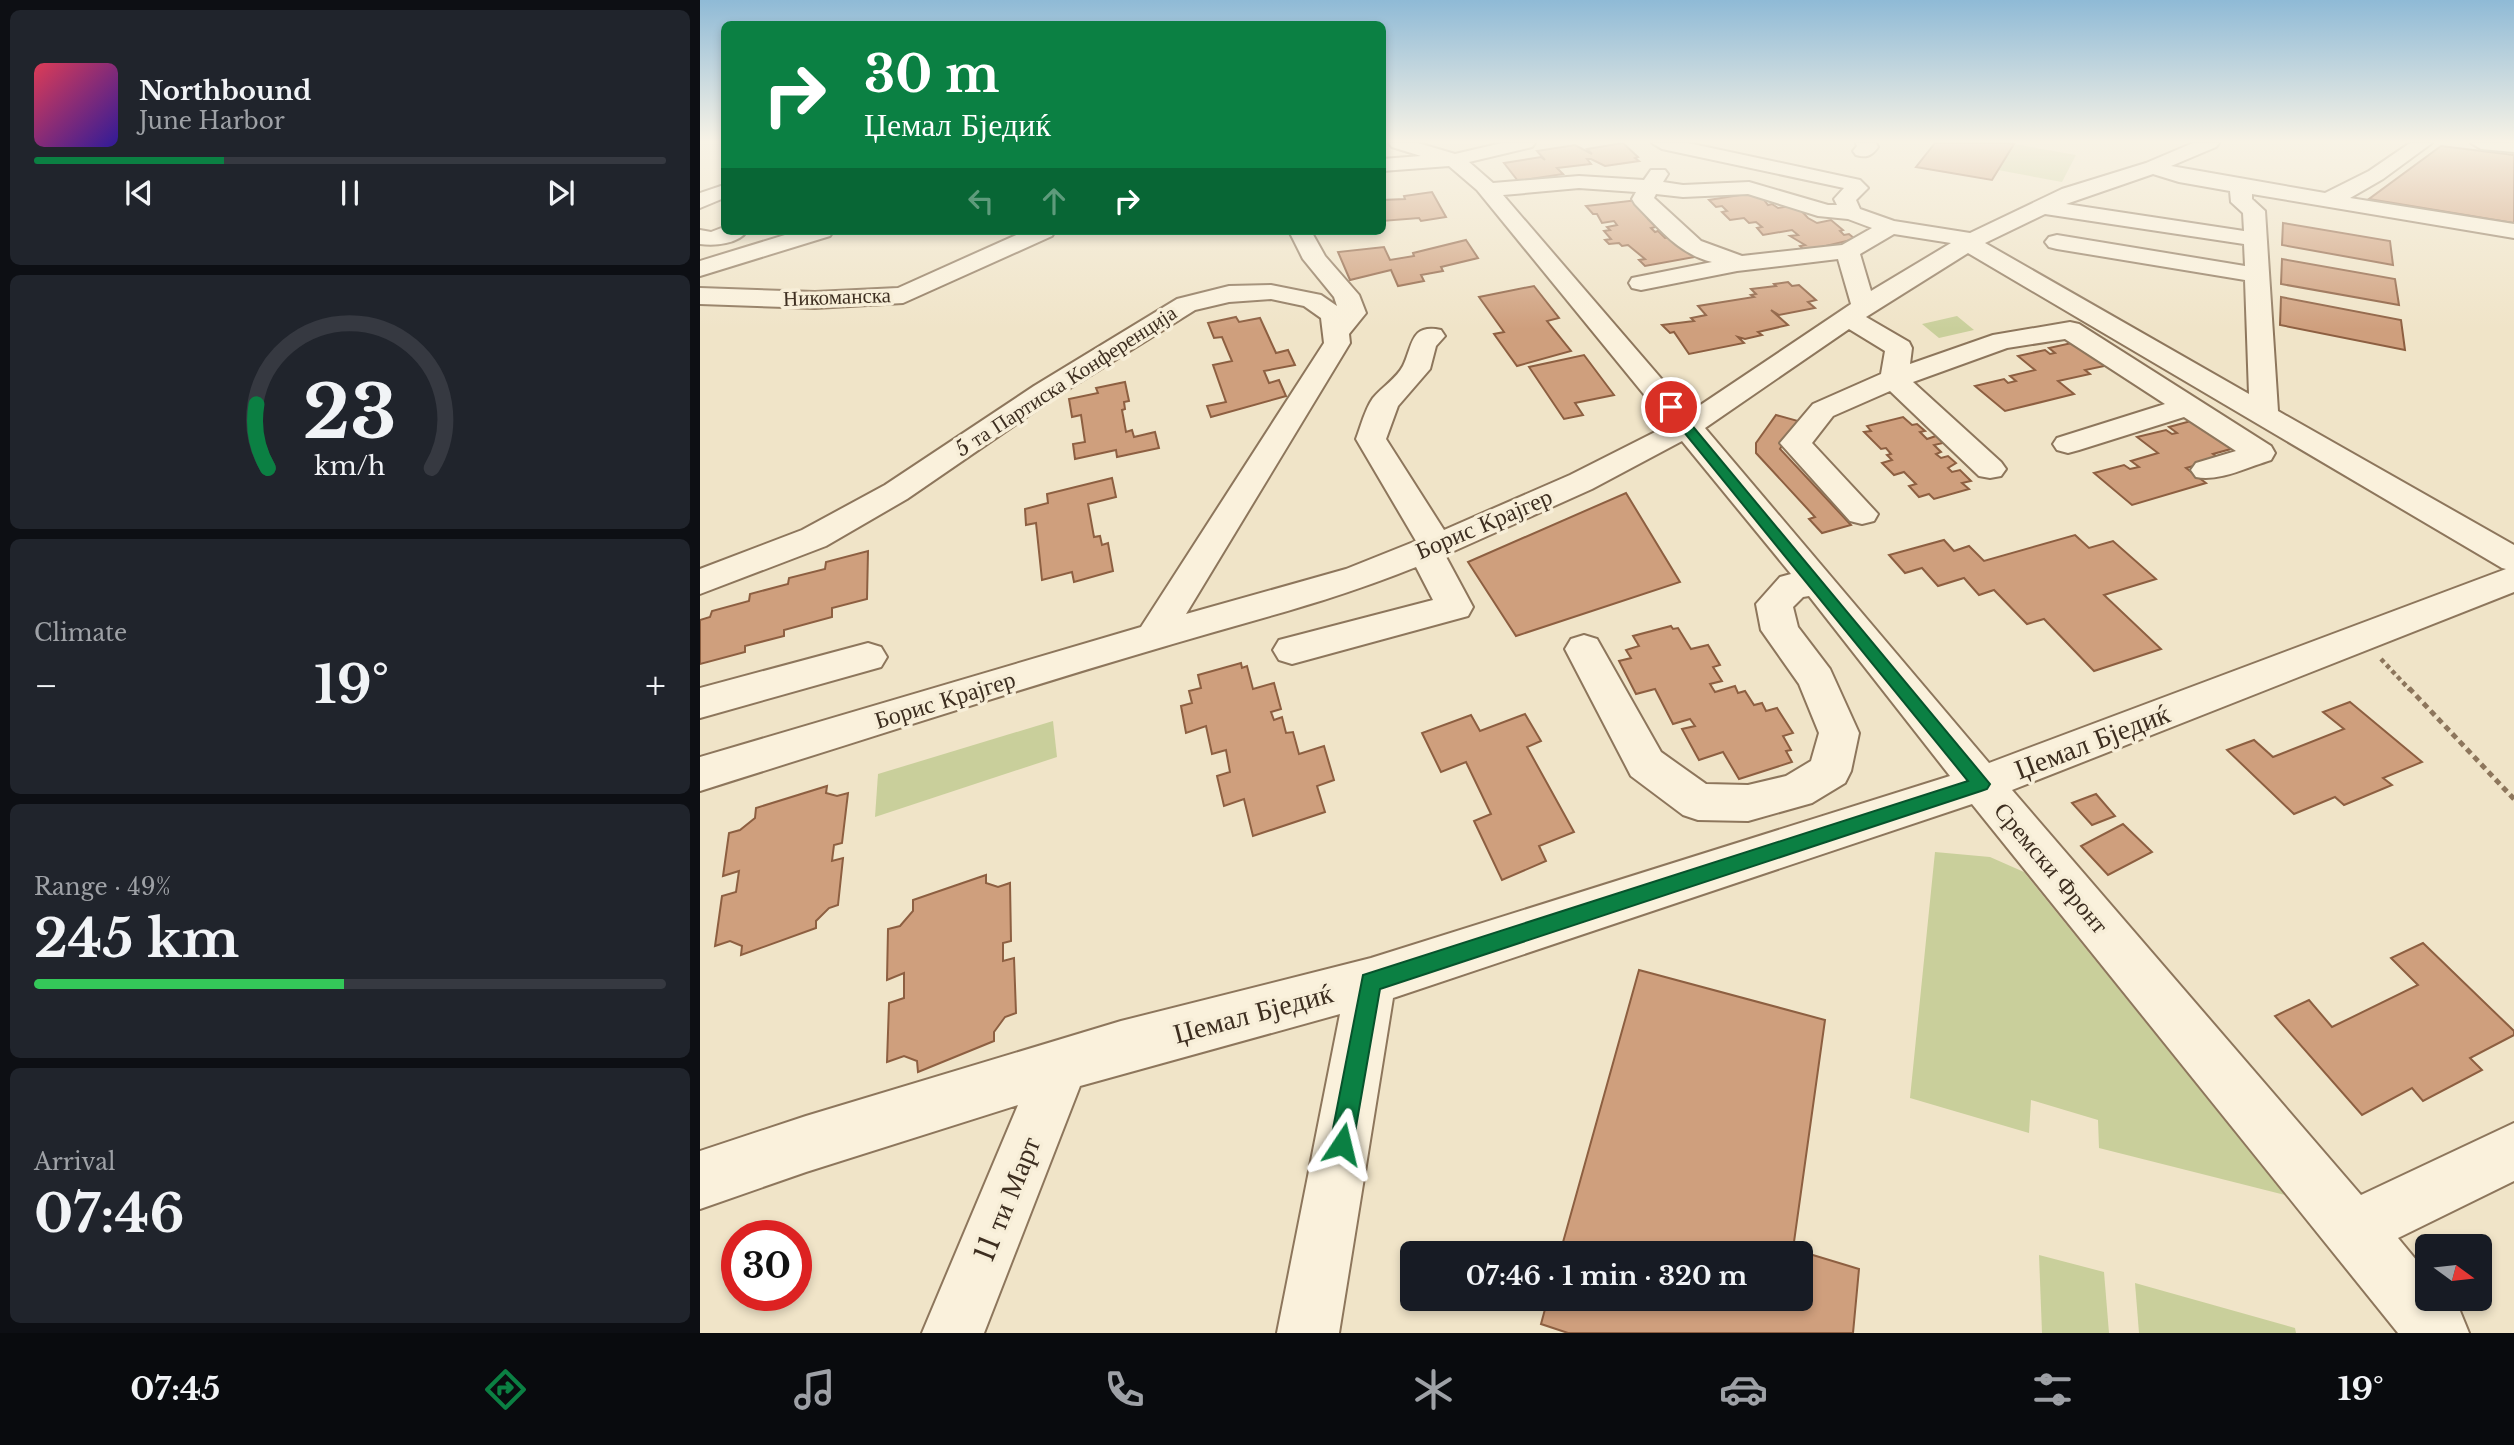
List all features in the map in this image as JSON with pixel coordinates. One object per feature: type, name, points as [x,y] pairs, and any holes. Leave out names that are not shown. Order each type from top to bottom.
[{"type":"street","name":"Сремски Фронт","points":[[1500,205],[1818,583],[1981,784],[2438,1333]]},
{"type":"street","points":[[1649,205],[1701,250],[1746,263]]},
{"type":"street","points":[[1684,205],[1693,212]]},
{"type":"street","points":[[1807,205],[1826,211],[1848,206],[1881,227],[1970,241],[2514,560]]},
{"type":"street","name":"Борис Крајгер","points":[[700,774],[1154,636],[1262,607],[1358,577],[1430,547],[1581,482],[1687,427],[1857,312],[1970,241],[2046,205]]},
{"type":"street","points":[[2246,205],[2254,211],[2253,239],[2264,414]]},
{"type":"street","points":[[2360,205],[2514,231]]},
{"type":"street","points":[[2042,207],[2253,239]]},
{"type":"street","points":[[700,218],[712,220],[700,225]]},
{"type":"street","points":[[1641,284],[1746,263],[1848,251],[1881,227]]},
{"type":"street","points":[[1719,232],[1746,263]]},
{"type":"street","points":[[700,237],[713,239],[724,235]]},
{"type":"street","points":[[700,269],[809,235]]},
{"type":"street","name":"Никоманска","points":[[700,296],[815,300],[903,295],[1035,235]]},
{"type":"street","points":[[1154,636],[1337,343],[1336,334],[1346,325],[1353,313],[1346,295],[1315,259],[1302,235]]},
{"type":"street","points":[[2057,242],[2257,275]]},
{"type":"street","points":[[1848,251],[1861,300],[1857,312],[1899,348],[1894,379]]},
{"type":"street","name":"5 та Партиска Конференција","points":[[700,582],[814,538],[896,492],[1044,392],[1186,304],[1229,294],[1271,292],[1312,300],[1334,315],[1336,334]]},
{"type":"street","points":[[1862,514],[1795,443],[1822,411],[1894,379],[2002,341],[2070,330],[2260,453],[2207,470]]},
{"type":"street","points":[[1292,650],[1455,607],[1430,547],[1371,439],[1384,404],[1416,369],[1423,343],[1432,336]]},
{"type":"street","points":[[1894,379],[1990,469]]},
{"type":"street","points":[[2068,444],[2189,406]]},
{"type":"street","name":"Џемал Бједиќ","points":[[700,1180],[806,1144],[1061,1066],[1371,982],[1981,784],[2514,579]]},
{"type":"street","points":[[1584,649],[1646,764],[1698,802],[1748,803],[1797,791],[1829,771],[1839,733],[1816,679],[1780,630],[1774,604],[1793,586],[1818,583]]},
{"type":"street","points":[[700,703],[868,657]]},
{"type":"street","points":[[1308,1333],[1371,982]]},
{"type":"street","name":"11 ти Март","points":[[953,1333],[1061,1066]]},
{"type":"street","points":[[2352,1230],[2514,1151]]},
{"type":"path","points":[[2361,638],[2514,799]]},
{"type":"green space","points":[[1957,316],[1974,330],[1939,338],[1922,324]]},
{"type":"green space","points":[[1053,721],[1057,757],[875,817],[878,774]]},
{"type":"green space","points":[[1935,852],[1990,857],[2024,872],[2285,1195],[2099,1148],[2098,1120],[2031,1100],[2029,1133],[1910,1098]]},
{"type":"green space","points":[[2039,1255],[2104,1272],[2109,1333],[2042,1333]]},
{"type":"green space","points":[[2135,1283],[2295,1328],[2296,1333],[2139,1333]]},
{"type":"building","points":[[1386,205],[1439,205],[1446,217],[1421,221],[1419,218],[1386,221]]},
{"type":"building","points":[[1643,205],[1657,219],[1649,220],[1656,227],[1651,228],[1655,232],[1658,231],[1665,238],[1670,237],[1700,256],[1645,266],[1639,260],[1645,259],[1628,245],[1609,244],[1605,240],[1611,239],[1604,231],[1610,230],[1607,227],[1617,225],[1614,221],[1602,223],[1597,214],[1593,214],[1586,206]]},
{"type":"building","points":[[1714,205],[1774,205],[1778,208],[1796,205],[1808,218],[1817,223],[1831,220],[1843,230],[1840,231],[1844,235],[1849,234],[1855,239],[1805,251],[1800,246],[1805,245],[1790,236],[1798,235],[1792,230],[1763,235],[1757,228],[1762,227],[1756,222],[1749,223],[1744,218],[1730,220],[1722,212],[1727,211],[1722,206]]},
{"type":"building","points":[[2406,205],[2514,205],[2514,223]]},
{"type":"building","points":[[2283,223],[2390,241],[2393,265],[2282,245]]},
{"type":"building","points":[[1466,240],[1478,258],[1441,267],[1443,271],[1421,275],[1424,281],[1398,286],[1391,270],[1350,280],[1338,252],[1384,247],[1390,260],[1414,256],[1413,253]]},
{"type":"building","points":[[2282,259],[2395,279],[2399,305],[2281,284]]},
{"type":"building","points":[[1788,282],[1792,286],[1799,285],[1816,300],[1808,302],[1815,308],[1779,315],[1771,310],[1788,325],[1758,332],[1762,335],[1745,339],[1738,337],[1744,343],[1689,354],[1674,332],[1670,333],[1662,325],[1694,321],[1691,318],[1706,315],[1698,306],[1754,297],[1751,295],[1756,294],[1751,289]]},
{"type":"building","points":[[1534,286],[1559,318],[1547,321],[1571,351],[1517,366],[1494,334],[1504,332],[1479,297]]},
{"type":"building","points":[[2281,297],[2401,320],[2405,350],[2280,325]]},
{"type":"building","points":[[1236,317],[1239,322],[1260,318],[1276,353],[1288,350],[1295,365],[1264,371],[1269,383],[1279,380],[1286,396],[1211,417],[1207,406],[1226,402],[1213,365],[1232,361],[1222,337],[1214,338],[1208,323]]},
{"type":"building","points":[[2076,342],[2109,365],[2085,370],[2090,374],[2058,381],[2074,394],[2005,411],[1975,386],[2004,379],[2008,383],[2016,381],[2010,376],[2035,370],[2018,356],[2045,350],[2050,354],[2055,353],[2049,348]]},
{"type":"building","points":[[1584,355],[1614,395],[1575,403],[1583,415],[1564,419],[1529,367]]},
{"type":"building","points":[[1125,382],[1129,401],[1124,402],[1125,409],[1122,410],[1126,432],[1132,430],[1134,437],[1155,432],[1159,448],[1117,457],[1116,450],[1075,459],[1073,444],[1085,442],[1081,415],[1072,417],[1069,399],[1098,393],[1096,388]]},
{"type":"building","points":[[1776,415],[1798,421],[1780,449],[1851,525],[1822,533],[1809,519],[1815,517],[1756,453],[1756,443]]},
{"type":"building","points":[[1903,417],[1925,431],[1920,432],[1927,439],[1936,436],[1943,443],[1934,445],[1941,452],[1936,454],[1941,458],[1948,456],[1956,463],[1948,468],[1952,472],[1960,470],[1971,481],[1962,483],[1969,489],[1934,499],[1929,494],[1919,497],[1909,486],[1916,484],[1904,472],[1894,475],[1882,463],[1892,460],[1887,455],[1891,454],[1886,448],[1881,449],[1864,432],[1871,431],[1867,426]]},
{"type":"building","points":[[2198,419],[2238,447],[2213,454],[2220,459],[2186,468],[2206,483],[2132,505],[2094,473],[2124,465],[2130,469],[2139,467],[2131,461],[2158,453],[2137,437],[2166,430],[2172,434],[2177,433],[2169,427]]},
{"type":"building","points":[[1112,478],[1116,497],[1088,504],[1094,537],[1100,536],[1102,545],[1108,543],[1113,571],[1074,582],[1072,572],[1042,580],[1036,523],[1026,525],[1025,509],[1048,503],[1047,494]]},
{"type":"building","points":[[1626,493],[1680,582],[1516,636],[1468,562]]},
{"type":"building","points":[[2075,535],[2089,548],[2113,541],[2156,579],[2104,595],[2161,649],[2094,671],[2044,619],[2027,624],[1994,590],[1979,595],[1964,578],[1938,586],[1922,568],[1905,573],[1889,555],[1944,540],[1954,551],[1969,546],[1984,561]]},
{"type":"building","points":[[868,551],[867,599],[832,608],[832,617],[784,630],[784,636],[745,646],[745,652],[700,664],[700,620],[710,617],[712,611],[749,601],[750,594],[788,584],[789,578],[825,569],[826,562]]},
{"type":"building","points":[[1671,626],[1673,629],[1678,628],[1691,649],[1708,645],[1720,665],[1713,667],[1722,681],[1710,684],[1715,692],[1735,686],[1738,693],[1745,691],[1754,705],[1762,703],[1766,711],[1777,708],[1793,733],[1783,736],[1791,750],[1786,751],[1792,762],[1739,779],[1723,752],[1699,760],[1682,729],[1695,726],[1690,719],[1673,724],[1655,689],[1636,694],[1619,661],[1631,658],[1626,650],[1639,646],[1633,636]]},
{"type":"building","points":[[1241,663],[1242,668],[1247,666],[1253,689],[1274,683],[1281,709],[1271,712],[1274,720],[1282,717],[1286,733],[1293,732],[1299,754],[1324,746],[1334,780],[1317,786],[1325,812],[1253,836],[1244,799],[1224,806],[1217,776],[1230,772],[1226,750],[1212,754],[1206,726],[1186,733],[1181,706],[1192,703],[1189,691],[1201,688],[1198,675]]},
{"type":"building","points":[[2350,702],[2422,762],[2383,778],[2392,785],[2344,805],[2335,797],[2294,814],[2227,750],[2254,740],[2273,757],[2344,729],[2323,712]]},
{"type":"building","points":[[1525,714],[1541,741],[1527,747],[1574,832],[1539,846],[1546,861],[1502,880],[1474,821],[1491,814],[1466,762],[1441,772],[1422,733],[1471,715],[1480,731]]},
{"type":"building","points":[[827,786],[826,793],[837,796],[848,793],[842,843],[834,845],[832,861],[843,858],[838,905],[829,908],[816,921],[816,928],[741,955],[742,946],[730,941],[715,946],[722,896],[736,892],[739,871],[723,876],[729,833],[740,830],[755,818],[756,808]]},
{"type":"building","points":[[2096,794],[2115,816],[2092,825],[2072,803]]},
{"type":"building","points":[[2123,824],[2152,852],[2108,875],[2081,846]]},
{"type":"building","points":[[986,875],[986,883],[998,887],[1010,883],[1011,941],[1003,943],[1003,961],[1014,958],[1016,1013],[1005,1017],[994,1032],[994,1041],[918,1072],[917,1061],[904,1056],[887,1062],[889,1003],[904,998],[904,973],[887,980],[888,929],[900,926],[913,911],[913,900]]},
{"type":"building","points":[[2423,943],[2514,1031],[2514,1035],[2470,1058],[2482,1070],[2423,1101],[2412,1088],[2362,1115],[2275,1016],[2309,1000],[2332,1027],[2418,985],[2391,958]]},
{"type":"building","points":[[1639,970],[1825,1020],[1794,1241],[1563,1241]]},
{"type":"building","points":[[1813,1255],[1859,1269],[1853,1333],[1568,1333],[1541,1324],[1544,1311],[1813,1311]]},
{"type":"route","points":[[1342,1144],[1371,982],[1981,784],[1671,407]]}]
